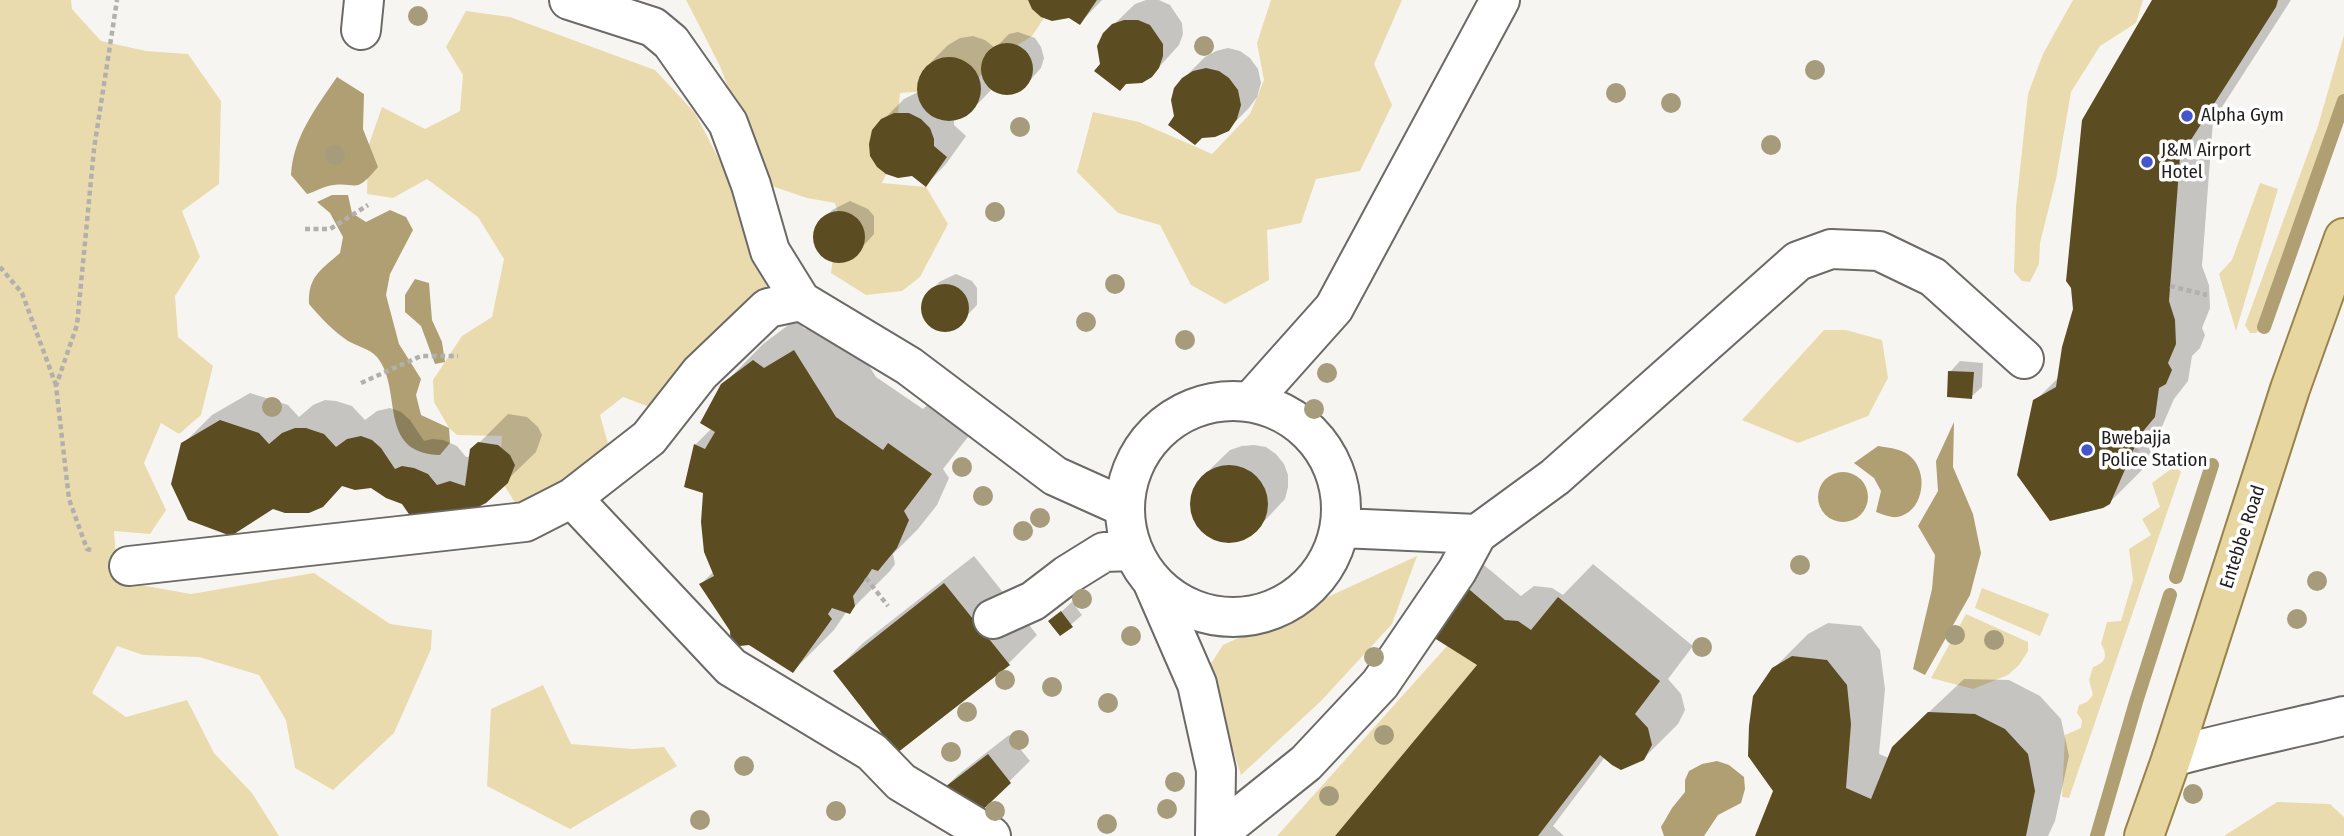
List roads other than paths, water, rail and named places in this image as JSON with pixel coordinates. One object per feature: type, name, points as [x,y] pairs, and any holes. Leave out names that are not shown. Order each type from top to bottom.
[{"type":"main road","name":"Entebbe Road","points":[[2144,836],[2290,389],[2344,238]]},
{"type":"street","points":[[569,0],[622,8],[671,42],[728,123],[751,185],[770,251],[801,300],[909,366],[1055,477],[1124,507]]},
{"type":"street","points":[[1251,401],[1335,308],[1500,0]]},
{"type":"street","points":[[1153,582],[1185,607],[1224,618],[1265,614],[1300,595],[1327,566],[1341,528],[1343,505],[1335,468],[1315,437],[1286,413],[1251,401],[1213,401],[1178,414],[1150,438],[1131,470],[1124,507],[1126,530],[1132,551],[1153,582],[1197,684],[1216,770],[1215,836],[1306,762],[1380,684],[1457,571],[1477,534],[1555,477],[1798,261],[1831,248],[1878,251],[1933,276],[2024,359]]},
{"type":"street","points":[[129,566],[526,522],[572,498],[649,438],[700,373],[768,308],[801,300]]},
{"type":"street","points":[[572,498],[731,667],[872,752],[901,782],[991,836]]},
{"type":"street","points":[[1341,528],[1477,534]]},
{"type":"street","points":[[993,619],[1033,601],[1104,552],[1132,551]]},
{"type":"street","points":[[2172,757],[2239,738],[2290,730],[2344,716]]},
{"type":"waterway","points":[[2264,327],[2344,101]]},
{"type":"waterway","points":[[2176,577],[2212,465]]},
{"type":"waterway","points":[[2097,836],[2170,595]]},
{"type":"place","name":"Alpha Gym","points":[[2187,116]]},
{"type":"place","name":"J&M Airport Hotel","points":[[2147,162]]},
{"type":"place","name":"Bwebajja Police Station","points":[[2087,450]]}]
